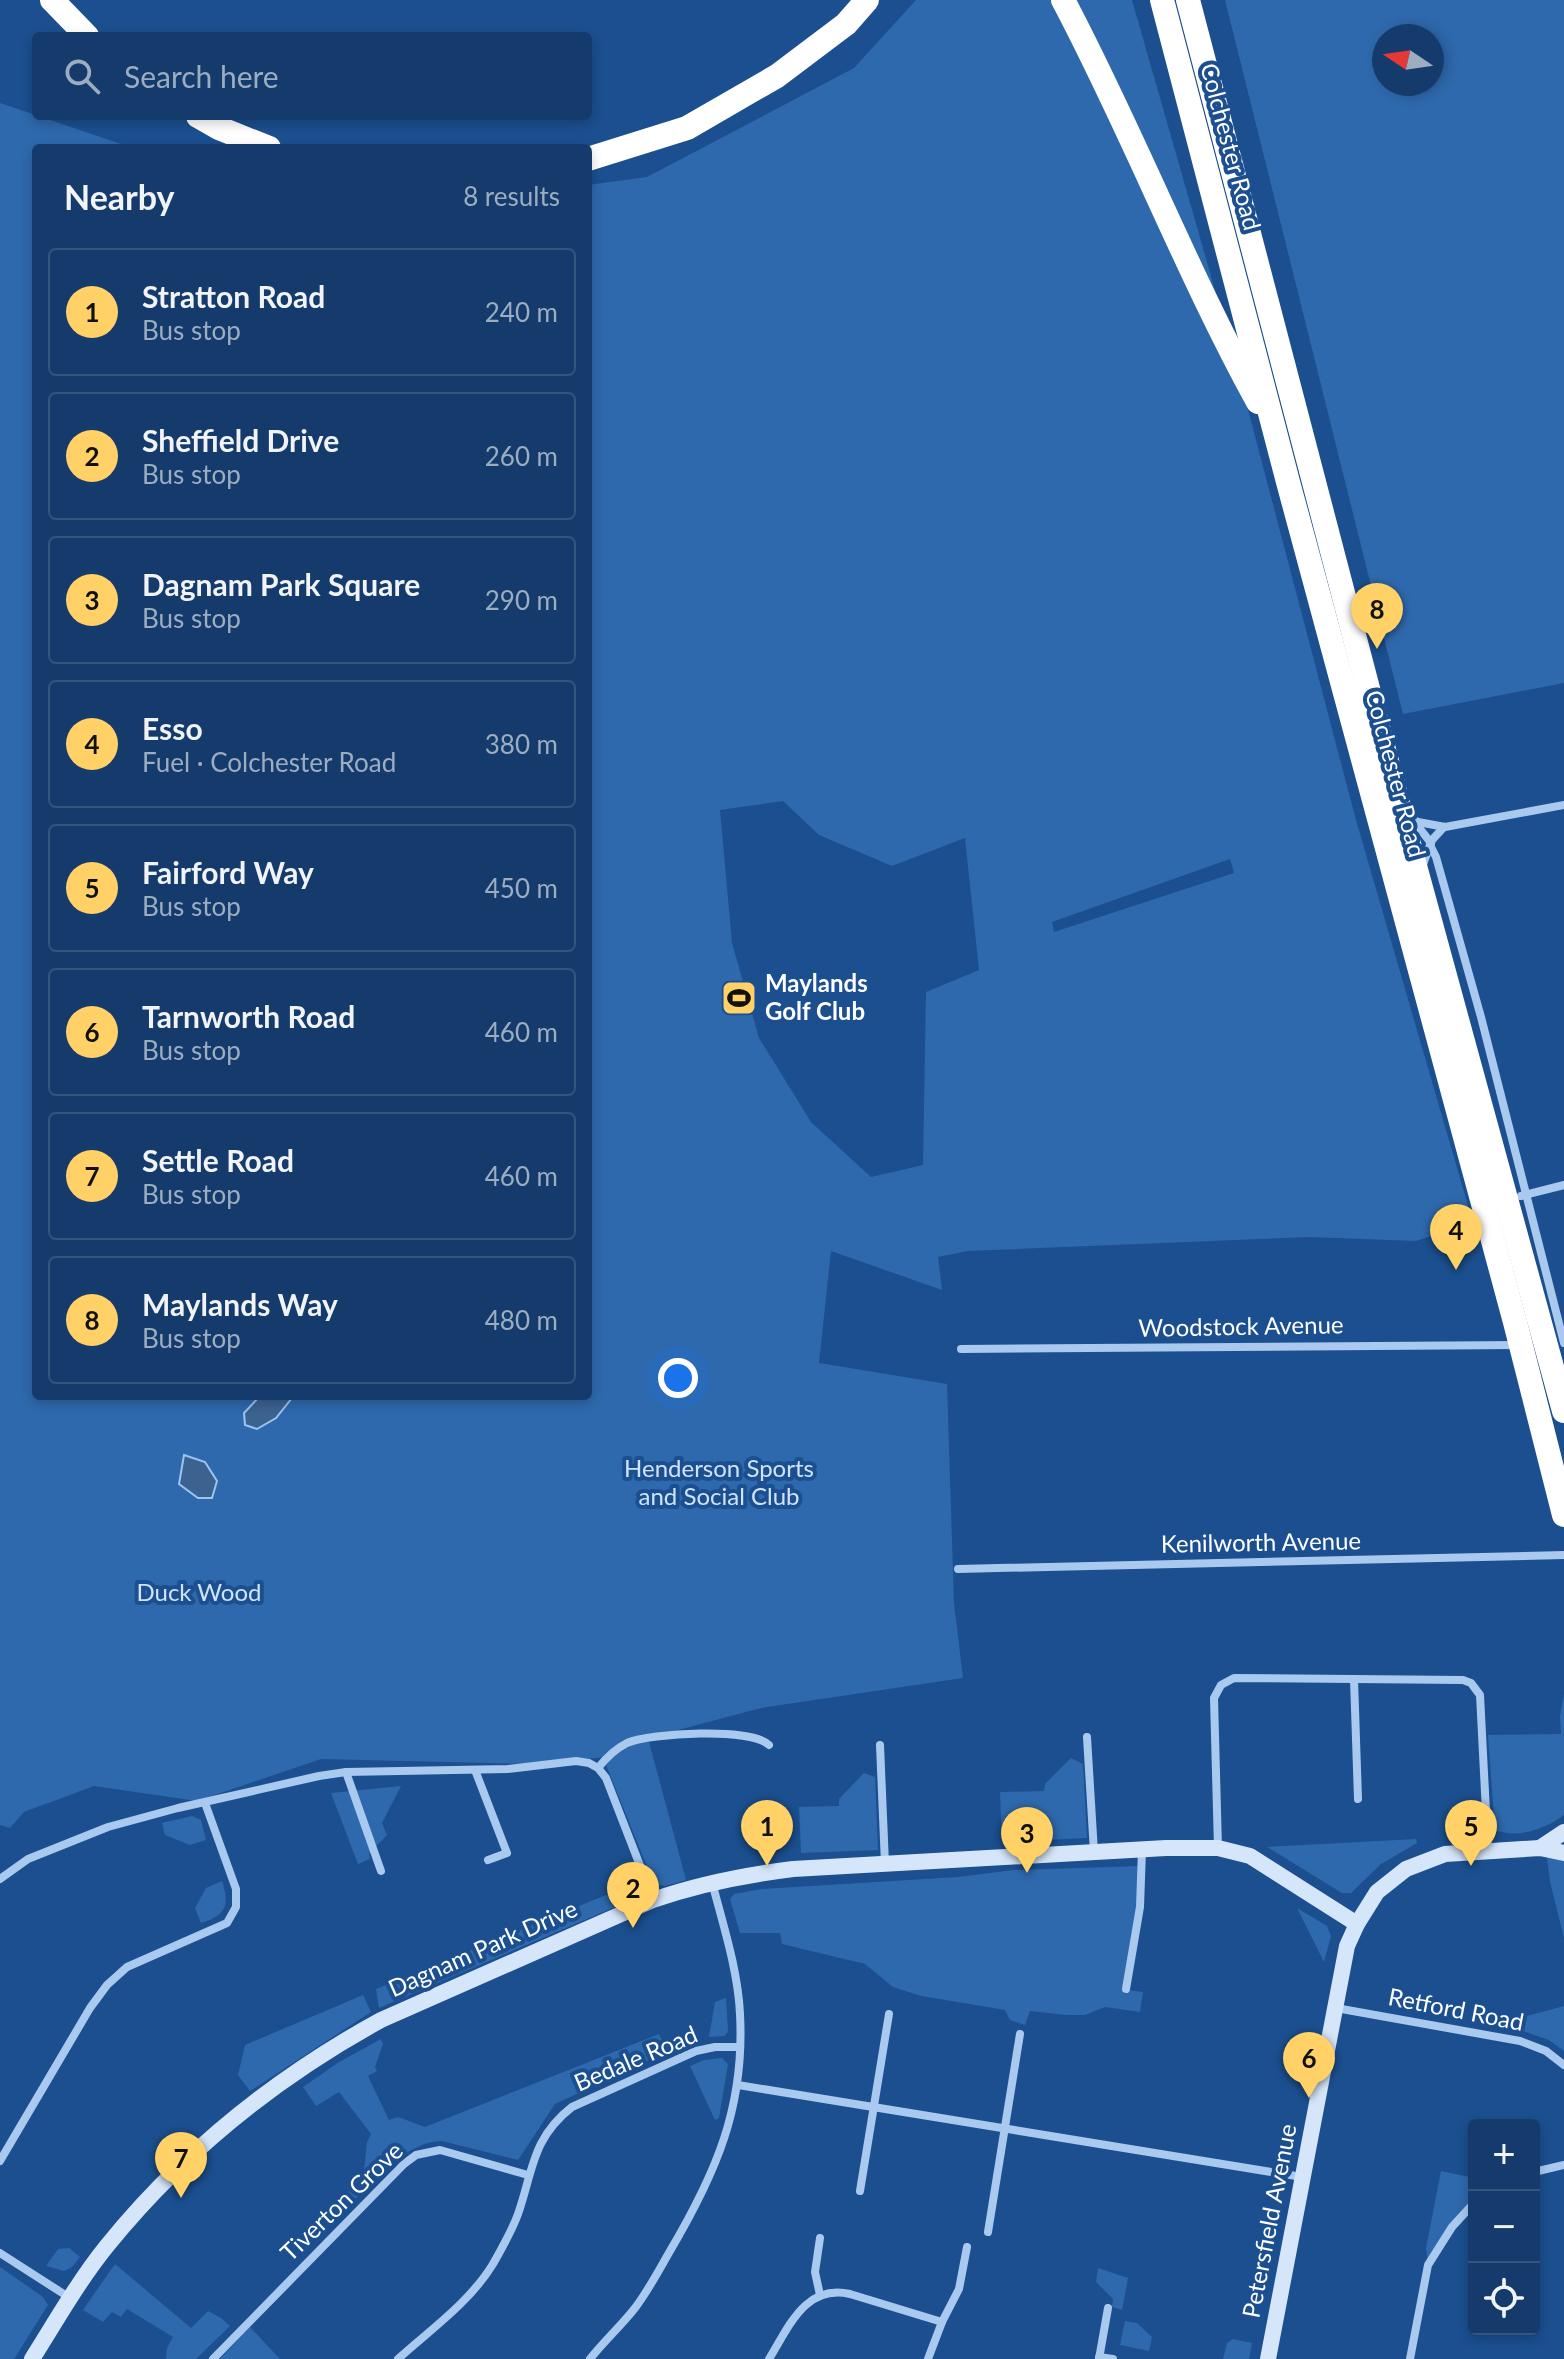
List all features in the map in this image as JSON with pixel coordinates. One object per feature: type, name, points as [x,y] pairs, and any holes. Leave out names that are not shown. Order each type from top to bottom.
[{"type":"highway","points":[[52,0],[83,32]]},
{"type":"highway","points":[[592,158],[687,128],[777,76],[846,24],[867,0]]},
{"type":"highway","points":[[1063,0],[1102,75],[1171,227],[1277,435]]},
{"type":"highway","name":"Colchester Road","points":[[1162,0],[1564,1515]]},
{"type":"highway","name":"Colchester Road","points":[[1188,0],[1406,815],[1419,882],[1515,1198],[1564,1411]]},
{"type":"highway","points":[[205,120],[259,144]]},
{"type":"street","points":[[1419,882],[1430,844],[1445,827],[1564,805]]},
{"type":"street","points":[[1406,815],[1445,827]]},
{"type":"street","name":"Colchester Road","points":[[1406,815],[1430,844],[1436,857],[1509,1123],[1515,1198],[1564,1343]]},
{"type":"street","points":[[1515,1198],[1564,1185]]},
{"type":"street","name":"Woodstock Avenue","points":[[961,1349],[1520,1345]]},
{"type":"street","name":"Kenilworth Avenue","points":[[958,1569],[1564,1555]]},
{"type":"street","points":[[1218,1848],[1214,1698],[1221,1685],[1234,1678],[1463,1680],[1475,1688],[1481,1703],[1488,1851]]},
{"type":"street","points":[[1354,1679],[1358,1799]]},
{"type":"street","points":[[598,1768],[628,1743],[678,1734],[718,1733],[762,1739],[769,1745]]},
{"type":"street","points":[[1087,1737],[1094,1853]]},
{"type":"street","points":[[880,1745],[885,1864]]},
{"type":"street","points":[[0,1879],[28,1859],[108,1827],[319,1776],[346,1772],[533,1767],[576,1761],[598,1768],[606,1778],[653,1900]]},
{"type":"street","points":[[475,1770],[507,1853],[488,1860]]},
{"type":"street","points":[[346,1772],[381,1871]]},
{"type":"street","points":[[0,2161],[90,2008],[107,1985],[127,1967],[227,1923],[236,1907],[236,1889],[205,1803]]},
{"type":"street","points":[[1540,1848],[1564,1832]]},
{"type":"street","name":"Dagnam Park Drive","points":[[32,2359],[106,2248],[168,2178],[256,2099],[381,2020],[653,1900],[712,1882],[793,1869],[1218,1848],[1250,1856],[1357,1924]]},
{"type":"street","name":"Petersfield Avenue","points":[[1268,2359],[1347,1946],[1357,1924],[1377,1892],[1406,1869],[1445,1854],[1540,1848],[1564,1853]]},
{"type":"street","points":[[1126,1989],[1140,1907],[1142,1850]]},
{"type":"street","points":[[590,2359],[635,2308],[700,2198],[730,2121],[738,2085],[740,2011],[712,1882]]},
{"type":"street","name":"Retford Road","points":[[1336,2008],[1520,2041],[1546,2051],[1564,2065]]},
{"type":"street","points":[[860,2191],[889,2014]]},
{"type":"street","points":[[988,2232],[1020,2034]]},
{"type":"street","name":"Bedale Road","points":[[398,2359],[467,2296],[492,2265],[518,2215],[536,2151],[549,2129],[572,2107],[696,2051],[740,2047]]},
{"type":"street","points":[[738,2085],[1303,2177]]},
{"type":"street","name":"Tiverton Grove","points":[[213,2359],[416,2155],[440,2150],[528,2175]]},
{"type":"street","points":[[1540,2171],[1564,2165]]},
{"type":"street","points":[[1410,2359],[1428,2265],[1452,2227],[1468,2210]]},
{"type":"street","points":[[820,2238],[815,2272],[820,2295]]},
{"type":"street","points":[[928,2359],[959,2289],[967,2247]]},
{"type":"street","points":[[0,2253],[70,2299]]},
{"type":"street","points":[[782,2359],[771,2356],[801,2307],[820,2295],[842,2292],[942,2322]]},
{"type":"street","points":[[1108,2308],[1099,2358],[1113,2359]]},
{"type":"green space","points":[[916,0],[1132,0],[1235,360],[1356,820],[1473,1223],[1416,1241],[1309,1237],[967,1251],[938,1257],[942,1290],[831,1251],[819,1363],[947,1384],[954,1603],[963,1678],[761,1708],[648,1738],[686,1880],[665,1886],[654,1884],[604,1760],[607,1757],[532,1764],[321,1759],[197,1801],[94,1786],[24,1812],[10,1828],[0,1825],[0,103],[32,114],[32,120],[50,120],[121,144],[32,144],[32,1400],[592,1400],[592,184],[647,177],[854,68]],"holes":[[[783,801],[819,835],[892,866],[965,838],[979,970],[926,992],[923,1165],[871,1177],[811,1122],[759,1038],[732,943],[720,810]],[[1230,859],[1234,873],[1054,932],[1052,922]]]},
{"type":"green space","points":[[1225,0],[1564,0],[1564,683],[1403,714]]},
{"type":"green space","points":[[1564,1694],[1564,1815],[1548,1825],[1522,1833],[1495,1830],[1488,1735],[1561,1734]]},
{"type":"green space","points":[[1071,1758],[1083,1764],[1087,1838],[1002,1842],[1000,1792],[1044,1791],[1045,1784]]},
{"type":"green space","points":[[864,1773],[875,1777],[878,1850],[801,1853],[799,1807],[839,1806],[839,1799]]},
{"type":"green space","points":[[401,1786],[382,1823],[387,1835],[369,1854],[370,1859],[358,1864],[331,1793]]},
{"type":"green space","points":[[192,1816],[201,1820],[206,1840],[190,1845],[165,1835],[162,1823]]},
{"type":"green space","points":[[1416,1839],[1417,1843],[1381,1864],[1351,1893],[1342,1893],[1267,1847]]},
{"type":"green space","points":[[1547,1858],[1564,1858],[1564,1938],[1550,1882]]},
{"type":"green space","points":[[1141,1866],[1127,1990],[1143,1992],[1140,2012],[1105,2007],[1085,2015],[1030,2011],[1025,2025],[1010,2020],[1005,2010],[921,1996],[893,1987],[865,1964],[782,1944],[780,1933],[740,1933],[730,1899],[734,1894],[761,1889],[958,1877],[1014,1870]]},
{"type":"green space","points":[[222,1881],[226,1897],[224,1908],[216,1917],[201,1923],[195,1908],[206,1888]]},
{"type":"green space","points":[[638,1882],[641,1891],[636,1898],[379,2008],[376,1989]]},
{"type":"green space","points":[[1297,1908],[1327,1926],[1331,1936],[1324,1962]]},
{"type":"green space","points":[[363,1995],[371,2012],[250,2091],[238,2075],[245,2045]]},
{"type":"green space","points":[[726,1998],[728,2031],[725,2036],[709,2037],[715,2002]]},
{"type":"green space","points":[[1564,2006],[1564,2051],[1549,2040],[1523,2031],[1523,2017]]},
{"type":"green space","points":[[659,2034],[667,2052],[555,2104],[518,2160],[442,2141],[426,2144],[396,2160],[331,2225],[321,2214],[368,2176],[364,2170],[371,2134],[339,2092],[316,2106],[303,2087],[339,2062],[381,2039],[383,2044],[375,2067],[377,2071],[368,2076],[389,2120],[398,2117],[425,2127]]},
{"type":"green space","points":[[722,2058],[728,2064],[719,2118],[715,2120],[690,2066],[704,2060]]},
{"type":"green space","points":[[1441,2171],[1468,2177],[1468,2211],[1428,2265],[1426,2248]]},
{"type":"green space","points":[[69,2248],[80,2257],[72,2267],[64,2271],[46,2266],[58,2249]]},
{"type":"green space","points":[[115,2264],[191,2328],[208,2311],[230,2326],[196,2359],[166,2359],[173,2337],[127,2309],[121,2317],[112,2312],[103,2322],[83,2310]]},
{"type":"green space","points":[[0,2267],[43,2297],[48,2305],[14,2359],[0,2359]]},
{"type":"green space","points":[[1098,2268],[1128,2278],[1122,2310],[1112,2307],[1113,2299],[1096,2282]]},
{"type":"green space","points":[[1125,2321],[1137,2323],[1152,2337],[1149,2351],[1120,2345]]},
{"type":"green space","points":[[250,2327],[280,2359],[220,2359]]},
{"type":"green space","points":[[1233,2339],[1252,2343],[1249,2359],[1223,2359],[1227,2343]]},
{"type":"shaded area","points":[[256,1400],[290,1400],[276,1418],[257,1429],[245,1425],[244,1413]]},
{"type":"shaded area","points":[[184,1455],[205,1462],[217,1481],[212,1498],[198,1498],[179,1484]]},
{"type":"place","name":"Maylands Way","points":[[1377,649]]},
{"type":"place","name":"Maylands Golf Club","points":[[739,998]]},
{"type":"place","name":"Esso","points":[[1456,1270]]},
{"type":"place","name":"Stratton Road","points":[[767,1866]]},
{"type":"place","name":"Fairford Way","points":[[1471,1866]]},
{"type":"place","name":"Dagnam Park Square","points":[[1027,1873]]},
{"type":"place","name":"Sheffield Drive","points":[[633,1928]]},
{"type":"place","name":"Tarnworth Road","points":[[1309,2098]]},
{"type":"place","name":"Settle Road","points":[[181,2198]]},
{"type":"park label","name":"Henderson Sports and Social Club","points":[[719,1483]]},
{"type":"park label","name":"Duck Wood","points":[[199,1593]]}]
